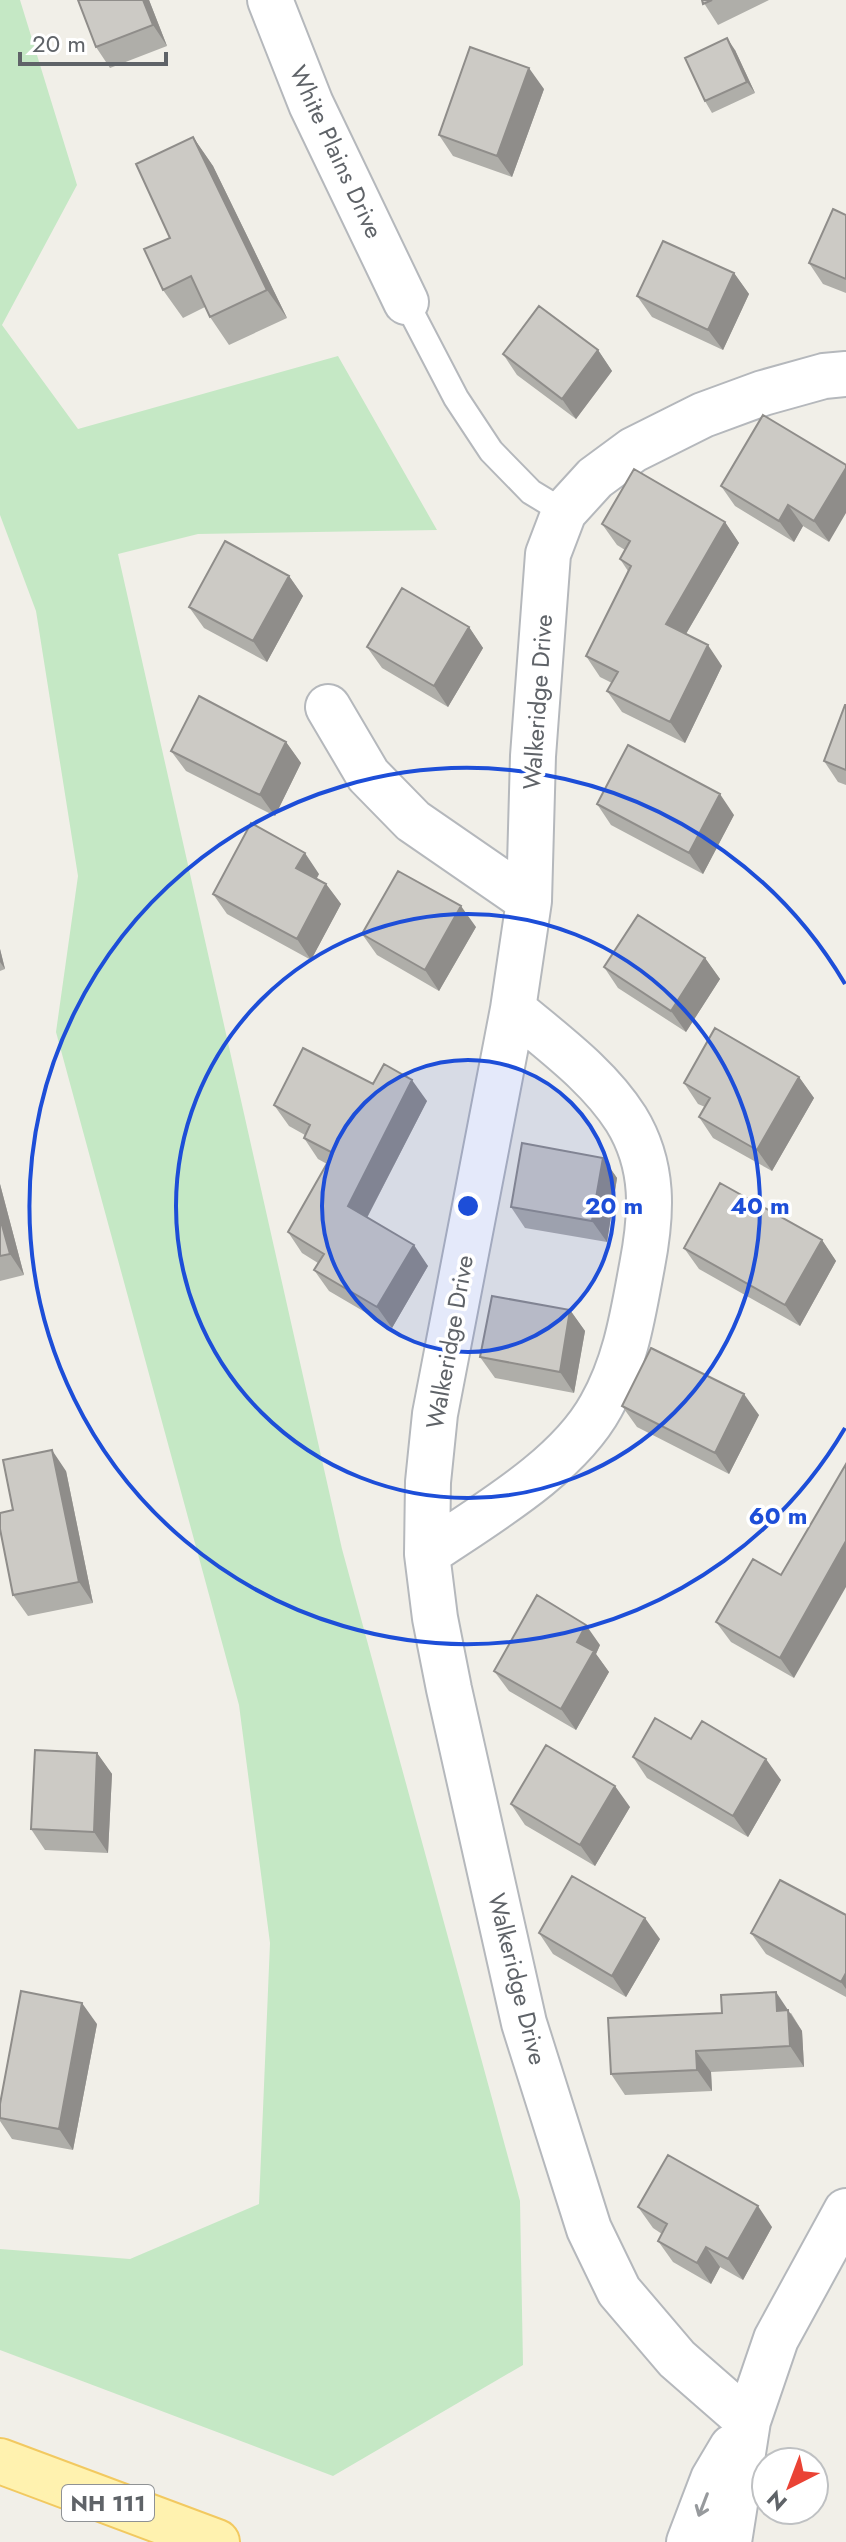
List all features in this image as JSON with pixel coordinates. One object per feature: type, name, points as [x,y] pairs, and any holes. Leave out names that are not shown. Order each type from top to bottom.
[{"type":"main road","name":"NH 111","points":[[0,2461],[217,2542]]},
{"type":"street","name":"White Plains Drive","points":[[277,2],[311,104],[406,302]]},
{"type":"street","name":"Walkeridge Drive","points":[[748,2421],[677,2359],[619,2291],[589,2229],[524,2023],[449,1689],[427,1554],[428,1482],[435,1414],[513,1009],[529,901],[533,756],[548,554],[564,512],[595,478],[633,450],[703,415],[763,393],[824,376],[846,374]]},
{"type":"street","points":[[328,707],[368,775],[413,821],[529,901]]},
{"type":"street","points":[[427,1554],[514,1495],[554,1461],[590,1424],[612,1383],[628,1338],[649,1229],[650,1196],[646,1164],[627,1122],[587,1072],[513,1009]]},
{"type":"street","points":[[729,2542],[748,2421],[776,2339],[846,2211]]},
{"type":"street","points":[[689,2542],[713,2479],[748,2421]]},
{"type":"lane","points":[[406,302],[456,398],[491,451],[531,492],[564,512]]},
{"type":"green space","points":[[0,0],[20,0],[77,185],[2,325],[78,429],[338,356],[437,530],[198,534],[118,554],[342,1549],[520,2201],[523,2365],[333,2476],[0,2350],[0,2249],[130,2259],[259,2204],[270,1943],[239,1705],[56,1032],[78,876],[36,611],[0,515]]},
{"type":"building","points":[[78,0],[143,0],[153,25],[96,47]]},
{"type":"building","points":[[727,38],[747,82],[705,101],[685,58]]},
{"type":"building","points":[[470,47],[529,68],[497,156],[439,135]]},
{"type":"building","points":[[193,137],[267,290],[210,317],[191,276],[163,290],[144,249],[170,238],[136,164]]},
{"type":"building","points":[[833,209],[846,215],[846,279],[809,263]]},
{"type":"building","points":[[663,241],[734,273],[708,330],[637,296]]},
{"type":"building","points":[[539,306],[598,350],[562,399],[503,354]]},
{"type":"building","points":[[763,415],[846,465],[814,521],[788,505],[779,521],[721,486]]},
{"type":"building","points":[[634,469],[725,522],[666,624],[708,645],[670,722],[607,691],[618,672],[586,656],[631,566],[620,559],[630,541],[602,524]]},
{"type":"building","points":[[225,541],[289,576],[253,641],[189,607]]},
{"type":"building","points":[[402,588],[469,627],[434,686],[367,647]]},
{"type":"building","points":[[199,696],[286,742],[260,795],[171,751]]},
{"type":"building","points":[[846,705],[846,770],[824,761]]},
{"type":"building","points":[[628,745],[720,794],[689,853],[597,804]]},
{"type":"building","points":[[251,823],[305,853],[296,868],[326,884],[297,939],[213,894]]},
{"type":"building","points":[[398,871],[461,906],[425,970],[362,934]]},
{"type":"building","points":[[638,915],[705,958],[671,1011],[604,967]]},
{"type":"building","points":[[715,1028],[799,1077],[757,1150],[699,1117],[710,1098],[684,1083]]},
{"type":"building","points":[[303,1048],[373,1084],[384,1064],[412,1080],[348,1206],[414,1245],[377,1307],[314,1270],[324,1254],[288,1232],[333,1153],[304,1138],[310,1125],[274,1105]]},
{"type":"building","points":[[522,1143],[603,1158],[592,1221],[511,1207]]},
{"type":"building","points":[[720,1183],[822,1240],[785,1305],[684,1248]]},
{"type":"building","points":[[0,1218],[10,1254],[0,1256]]},
{"type":"building","points":[[492,1296],[570,1310],[560,1372],[480,1357]]},
{"type":"building","points":[[651,1348],[744,1394],[715,1453],[622,1406]]},
{"type":"building","points":[[52,1450],[79,1582],[13,1595],[0,1529],[0,1513],[13,1510],[3,1460]]},
{"type":"building","points":[[846,1464],[846,1541],[780,1658],[716,1622],[753,1559],[781,1575]]},
{"type":"building","points":[[537,1595],[586,1625],[577,1642],[594,1651],[561,1709],[494,1671]]},
{"type":"building","points":[[655,1718],[691,1739],[702,1721],[766,1759],[733,1816],[633,1757]]},
{"type":"building","points":[[546,1745],[615,1786],[580,1845],[511,1804]]},
{"type":"building","points":[[35,1750],[97,1753],[94,1832],[31,1829]]},
{"type":"building","points":[[572,1876],[645,1918],[612,1976],[539,1933]]},
{"type":"building","points":[[780,1880],[846,1915],[846,1973],[841,1982],[751,1933]]},
{"type":"building","points":[[21,1991],[82,2003],[59,2129],[0,2118]]},
{"type":"building","points":[[776,1992],[777,2011],[788,2010],[790,2046],[696,2051],[697,2070],[611,2074],[608,2018],[722,2013],[721,1995]]},
{"type":"building","points":[[668,2155],[758,2206],[728,2259],[706,2247],[697,2263],[658,2241],[667,2224],[638,2207]]}]
